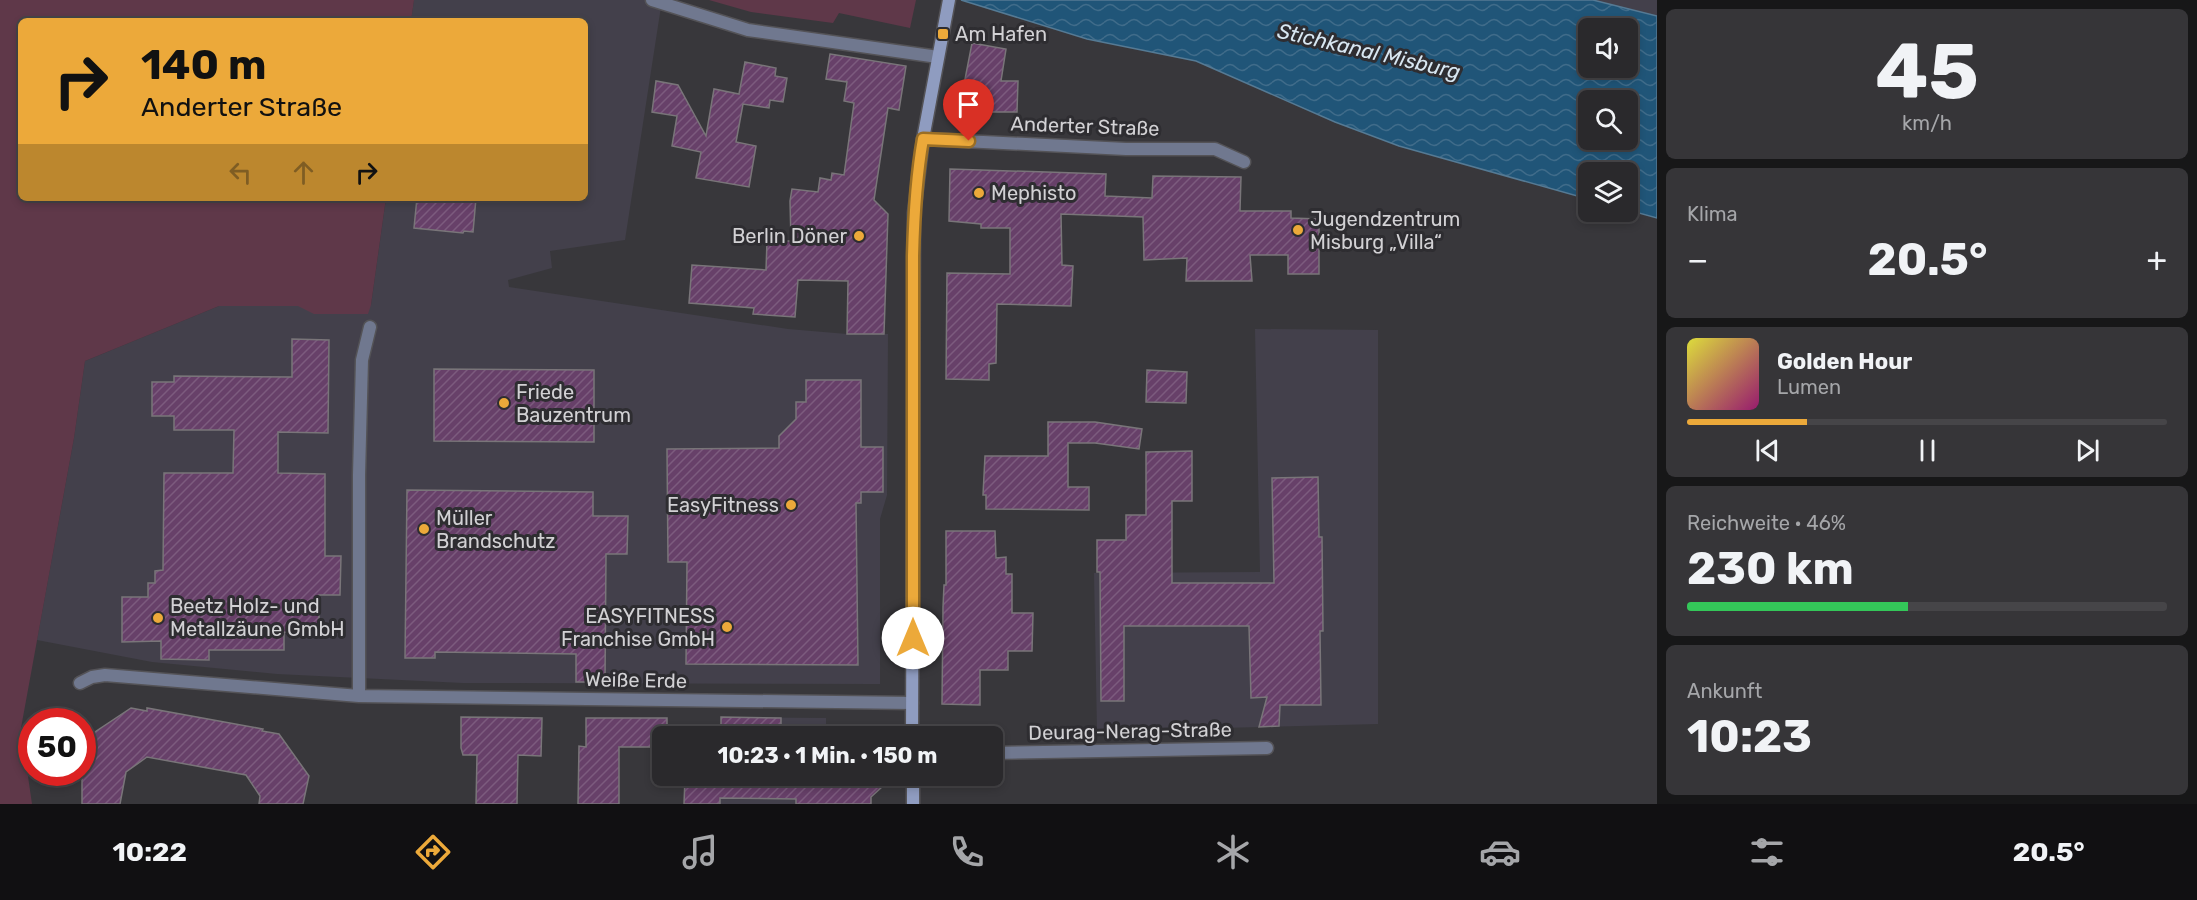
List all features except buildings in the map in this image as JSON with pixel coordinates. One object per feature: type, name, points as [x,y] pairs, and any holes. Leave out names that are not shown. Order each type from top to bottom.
[{"type":"main road","points":[[912,726],[914,213],[923,139],[949,0]]},
{"type":"main road","points":[[913,786],[913,804]]},
{"type":"street","points":[[652,0],[748,30],[938,57]]},
{"type":"street","name":"Anderter Straße","points":[[923,139],[1126,149],[1215,149],[1244,162]]},
{"type":"street","points":[[358,696],[362,360],[370,327]]},
{"type":"street","name":"Weiße Erde","points":[[80,683],[92,677],[105,675],[358,696],[912,703]]},
{"type":"street","name":"Deurag-Nerag-Straße","points":[[1003,753],[1267,748]]},
{"type":"shaded area","points":[[0,0],[414,0],[411,18],[18,18],[18,201],[386,201],[368,314],[314,314],[298,306],[219,306],[85,361],[74,438],[25,708],[18,708],[18,786],[29,786],[32,804],[0,804]]},
{"type":"shaded area","points":[[414,0],[662,0],[625,240],[550,251],[552,268],[508,280],[509,287],[788,329],[847,334],[888,334],[887,495],[880,519],[880,684],[463,683],[277,674],[152,662],[37,640],[74,438],[85,361],[219,306],[371,305],[386,201],[588,201],[588,18],[411,18]]},
{"type":"shaded area","points":[[709,0],[916,0],[910,28],[839,13],[833,23],[751,12]]},
{"type":"shaded area","points":[[1593,0],[1657,0],[1657,16]]},
{"type":"shaded area","points":[[1255,329],[1378,330],[1378,724],[1097,731],[1094,573],[1260,572]]},
{"type":"shaded area","points":[[721,717],[826,718],[826,726],[721,726]]},
{"type":"shaded area","points":[[720,786],[812,786],[812,804],[720,804]]},
{"type":"water","name":"Stichkanal Misburg","points":[[961,0],[1593,0],[1657,16],[1657,218],[1638,213],[1638,162],[1578,162],[1578,196],[1399,146],[1335,122],[1196,61],[1087,39]]},
{"type":"place","name":"Am Hafen","points":[[943,34]]},
{"type":"place","name":"Mephisto","points":[[979,193]]},
{"type":"place","name":"Jugendzentrum Misburg „Villa“","points":[[1298,230]]},
{"type":"place","name":"Berlin Döner","points":[[859,236]]},
{"type":"place","name":"Friede Bauzentrum","points":[[504,403]]},
{"type":"place","name":"EasyFitness","points":[[791,505]]},
{"type":"place","name":"Müller Brandschutz","points":[[424,529]]},
{"type":"place","name":"Beetz Holz- und Metallzäune GmbH","points":[[158,618]]},
{"type":"place","name":"EASYFITNESS Franchise GmbH","points":[[727,627]]},
{"type":"route","points":[[913,638],[913,256],[919,160],[923,139],[969,141]]}]
